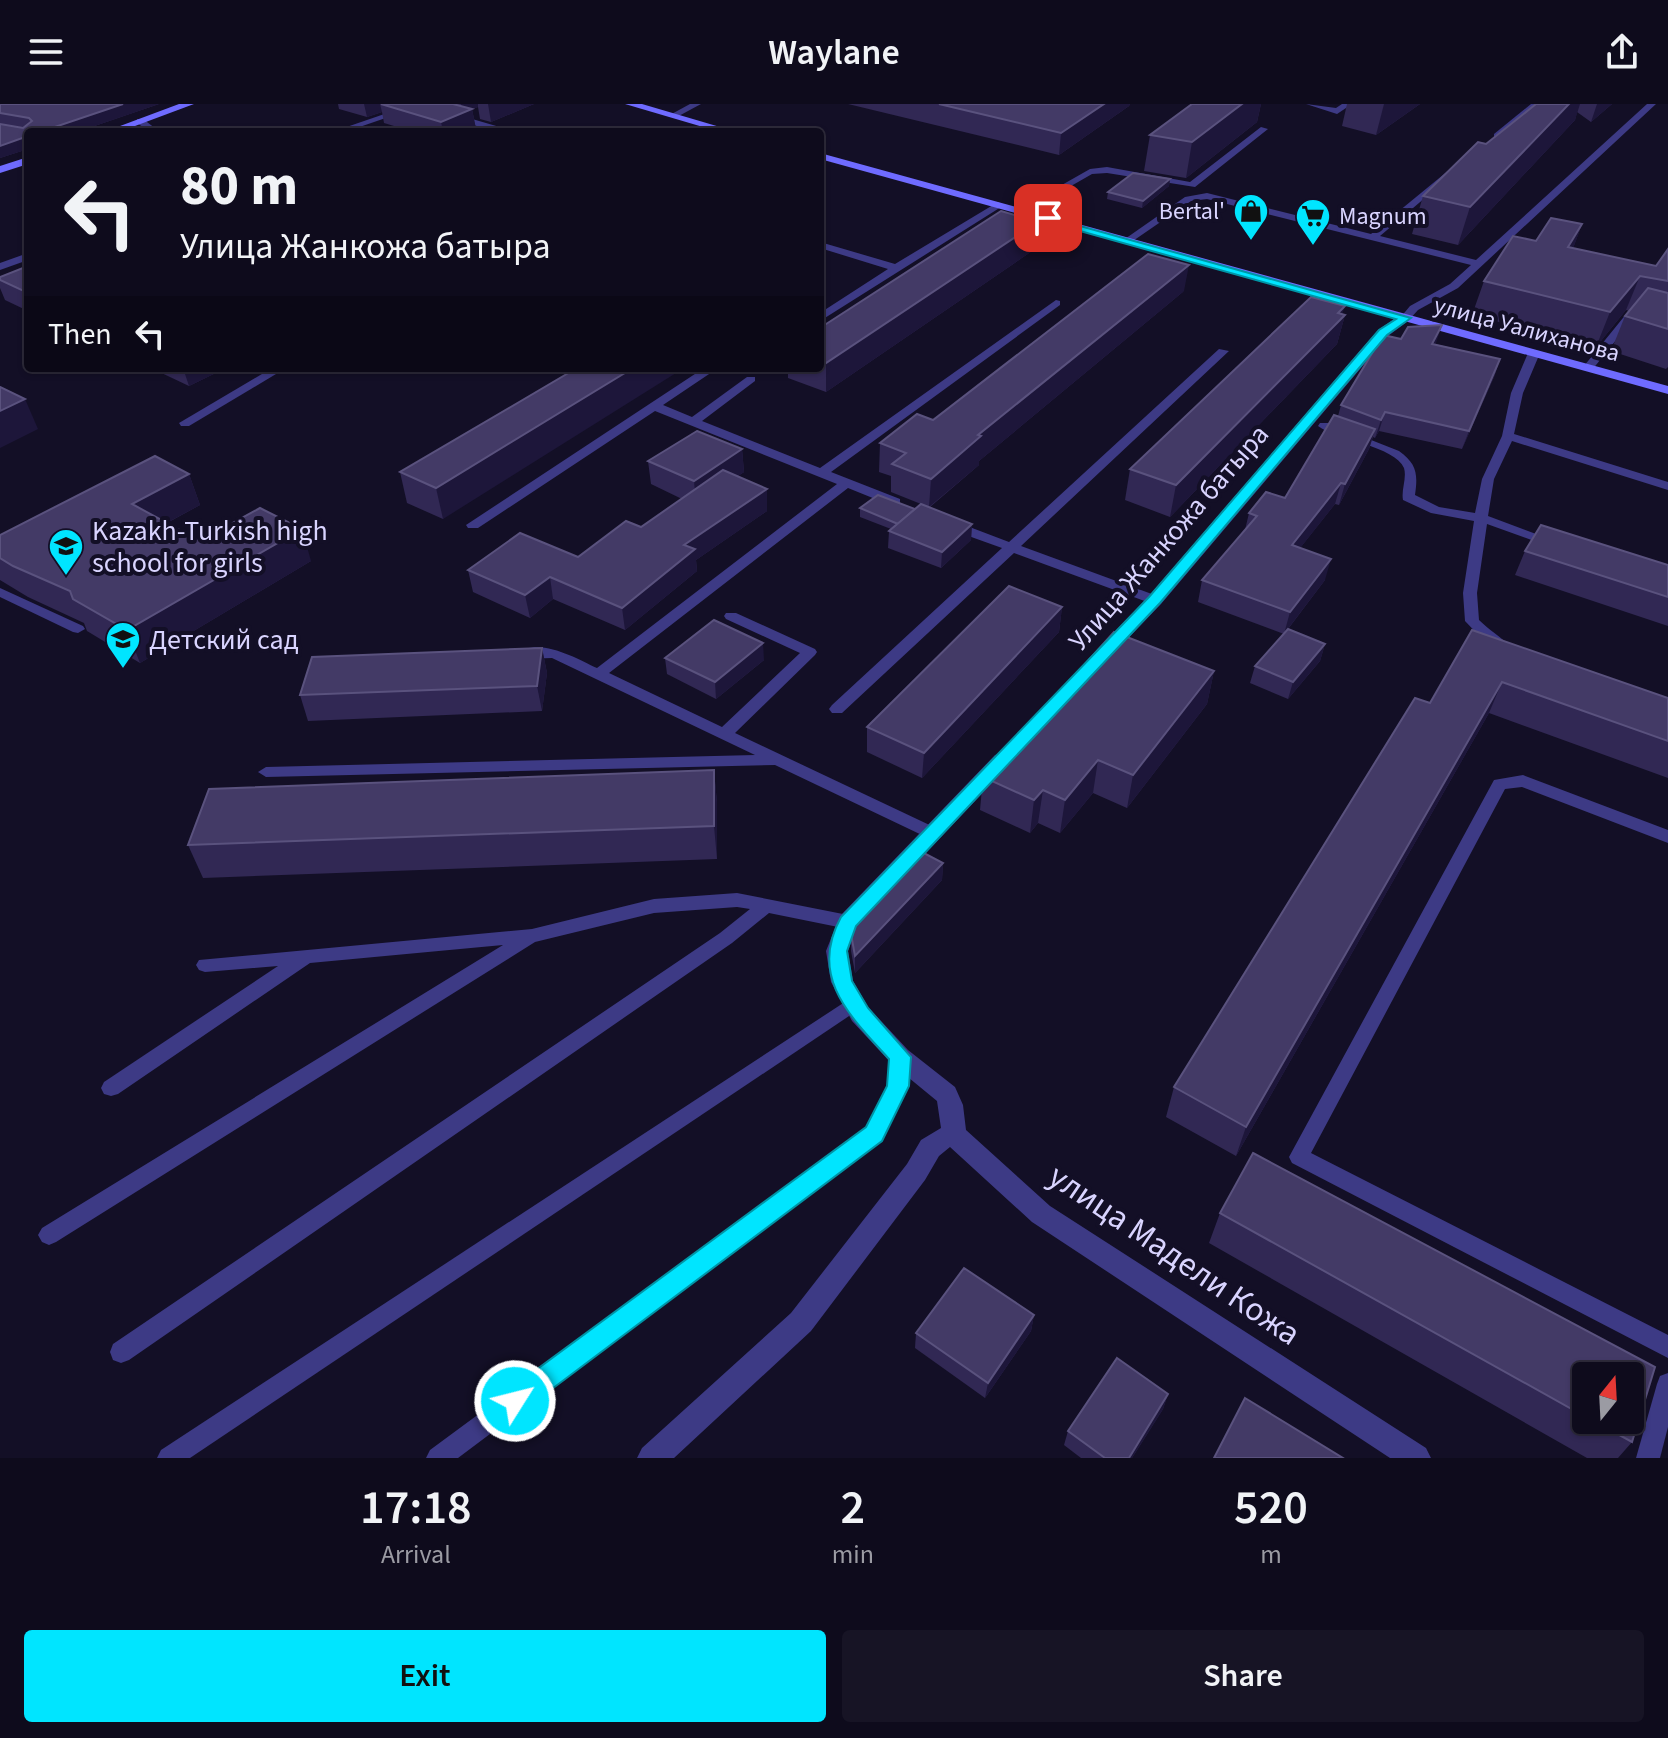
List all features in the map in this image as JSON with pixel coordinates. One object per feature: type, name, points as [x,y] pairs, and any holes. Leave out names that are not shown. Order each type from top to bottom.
[{"type":"main road","points":[[120,128],[189,104]]},
{"type":"main road","points":[[630,104],[717,128]]},
{"type":"main road","name":"улица Уалиханова","points":[[824,157],[1668,390]]},
{"type":"main road","points":[[0,170],[24,161]]},
{"type":"street","name":"Улица Жанкожа батыра","points":[[1091,667],[1155,600],[1383,333],[1405,318]]},
{"type":"street","points":[[652,1458],[801,1322],[916,1172],[928,1148],[942,1136],[954,1135],[951,1105],[946,1094],[900,1057],[854,1003],[842,982],[837,951],[848,922],[1017,744]]},
{"type":"street","name":"улица Мадели Кожа","points":[[954,1135],[1041,1214],[1416,1458]]},
{"type":"lane","points":[[672,116],[697,104]]},
{"type":"lane","points":[[1310,104],[1337,111],[1348,104]]},
{"type":"lane","points":[[1489,142],[1536,104]]},
{"type":"lane","points":[[1405,318],[1414,308],[1454,286],[1652,104]]},
{"type":"lane","points":[[349,128],[419,106]]},
{"type":"lane","points":[[464,119],[476,114]]},
{"type":"lane","points":[[449,115],[492,128]]},
{"type":"lane","points":[[140,121],[150,128]]},
{"type":"lane","points":[[1021,211],[1090,172],[1107,170],[1192,185],[1264,129]]},
{"type":"lane","points":[[1372,238],[1449,173]]},
{"type":"lane","points":[[1127,241],[1188,199],[1207,196],[1478,264]]},
{"type":"lane","points":[[824,315],[998,205]]},
{"type":"lane","points":[[824,246],[896,268]]},
{"type":"lane","points":[[0,267],[24,258]]},
{"type":"lane","points":[[821,473],[1056,303]]},
{"type":"lane","points":[[1588,368],[1631,315],[1668,325]]},
{"type":"lane","points":[[837,709],[1223,351]]},
{"type":"lane","points":[[1522,652],[1493,642],[1472,621],[1470,593],[1488,479],[1508,436],[1517,393],[1534,353]]},
{"type":"lane","points":[[185,423],[273,372]]},
{"type":"lane","points":[[473,525],[706,372]]},
{"type":"lane","points":[[693,422],[751,379]]},
{"type":"lane","points":[[654,406],[915,510]]},
{"type":"lane","points":[[1324,426],[1382,448],[1407,462],[1410,470],[1408,497],[1418,503],[1481,518],[1567,548]]},
{"type":"lane","points":[[1508,436],[1668,486]]},
{"type":"lane","points":[[599,674],[846,483]]},
{"type":"lane","points":[[942,521],[1155,600]]},
{"type":"lane","points":[[0,592],[78,629]]},
{"type":"lane","points":[[724,734],[810,652],[731,616]]},
{"type":"lane","points":[[509,654],[554,653],[932,833]]},
{"type":"lane","points":[[266,772],[778,760]]},
{"type":"lane","points":[[1668,837],[1523,781],[1500,784],[1299,1157],[1668,1347]]},
{"type":"lane","points":[[205,965],[532,936],[654,906],[737,900],[848,922]]},
{"type":"lane","points":[[121,1352],[726,938],[766,906]]},
{"type":"lane","points":[[49,1235],[532,936]]},
{"type":"lane","points":[[111,1088],[307,956]]},
{"type":"lane","points":[[169,1458],[854,1003]]},
{"type":"lane","points":[[438,1458],[874,1134],[898,1086],[900,1057]]},
{"type":"lane","points":[[1648,1458],[1668,1384]]},
{"type":"building","points":[[0,104],[123,104],[52,128],[24,128],[24,137],[0,146],[0,124],[23,128],[32,121],[0,113]]},
{"type":"building","points":[[381,104],[453,104],[472,109],[441,122]]},
{"type":"building","points":[[939,104],[1104,104],[1061,133]]},
{"type":"building","points":[[1192,104],[1242,104],[1192,142],[1150,135]]},
{"type":"building","points":[[1536,104],[1569,104],[1470,207],[1423,196],[1478,142],[1486,144]]},
{"type":"building","points":[[1133,173],[1170,179],[1143,201],[1108,192]]},
{"type":"building","points":[[1001,211],[1038,222],[826,363],[824,325]]},
{"type":"building","points":[[1551,218],[1582,224],[1568,247],[1656,266],[1668,249],[1668,281],[1640,276],[1610,312],[1484,281],[1513,236],[1536,241]]},
{"type":"building","points":[[1148,254],[1189,265],[978,435],[981,436],[931,479],[892,464],[906,453],[880,443],[917,414],[933,420]]},
{"type":"building","points":[[24,268],[24,291],[0,280],[0,277]]},
{"type":"building","points":[[1648,288],[1668,293],[1668,329],[1625,316]]},
{"type":"building","points":[[1311,297],[1345,306],[1338,313],[1345,315],[1176,485],[1130,469]]},
{"type":"building","points":[[1442,325],[1432,344],[1500,359],[1469,431],[1385,412],[1381,420],[1341,405],[1383,335],[1401,339],[1408,327]]},
{"type":"building","points":[[570,372],[626,372],[436,488],[400,472]]},
{"type":"building","points":[[0,387],[25,399],[0,411]]},
{"type":"building","points":[[1334,415],[1375,429],[1345,484],[1341,483],[1292,545],[1331,559],[1290,612],[1202,580],[1257,516],[1249,513],[1266,492],[1285,498]]},
{"type":"building","points":[[697,431],[742,449],[694,481],[648,461]]},
{"type":"building","points":[[155,456],[189,474],[132,504],[200,541],[260,508],[302,529],[127,630],[73,599],[70,591],[0,558],[0,535]]},
{"type":"building","points":[[723,470],[767,489],[684,545],[695,549],[622,608],[550,577],[525,595],[468,570],[520,533],[578,557],[626,521],[641,527]]},
{"type":"building","points":[[878,495],[915,509],[898,524],[860,508]]},
{"type":"building","points":[[921,504],[972,524],[942,552],[889,531]]},
{"type":"building","points":[[1541,525],[1668,565],[1668,597],[1525,551]]},
{"type":"building","points":[[1009,586],[1062,607],[924,753],[867,727]]},
{"type":"building","points":[[714,620],[763,643],[715,682],[665,658]]},
{"type":"building","points":[[1288,629],[1325,644],[1293,682],[1255,666]]},
{"type":"building","points":[[1472,630],[1668,698],[1668,741],[1502,682],[1246,1127],[1174,1087],[1415,698],[1430,703]]},
{"type":"building","points":[[1114,632],[1214,671],[1133,775],[1098,760],[1065,800],[1043,790],[1034,800],[983,777]]},
{"type":"building","points":[[542,648],[537,686],[300,695],[312,657]]},
{"type":"building","points":[[714,770],[714,826],[188,845],[209,789]]},
{"type":"building","points":[[918,850],[943,863],[855,956],[851,934],[860,911]]},
{"type":"building","points":[[1253,1153],[1655,1367],[1644,1403],[1644,1362],[1572,1362],[1572,1409],[1220,1213]]},
{"type":"building","points":[[964,1268],[1034,1315],[988,1383],[916,1333]]},
{"type":"building","points":[[1117,1358],[1168,1394],[1129,1458],[1105,1458],[1068,1431]]},
{"type":"building","points":[[1245,1398],[1343,1458],[1214,1458]]},
{"type":"building","points":[[1617,1434],[1634,1434],[1632,1442]]},
{"type":"place","name":"Bertal'","points":[[1251,242]]},
{"type":"place","name":"Magnum","points":[[1313,247]]},
{"type":"place","name":"Kazakh-Turkish high school for girls","points":[[66,577]]},
{"type":"place","name":"Детский сад","points":[[123,670]]},
{"type":"route","points":[[515,1401],[874,1134],[898,1086],[900,1057],[860,1014],[842,982],[837,951],[848,922],[1155,600],[1383,333],[1405,318],[1048,218]]}]
